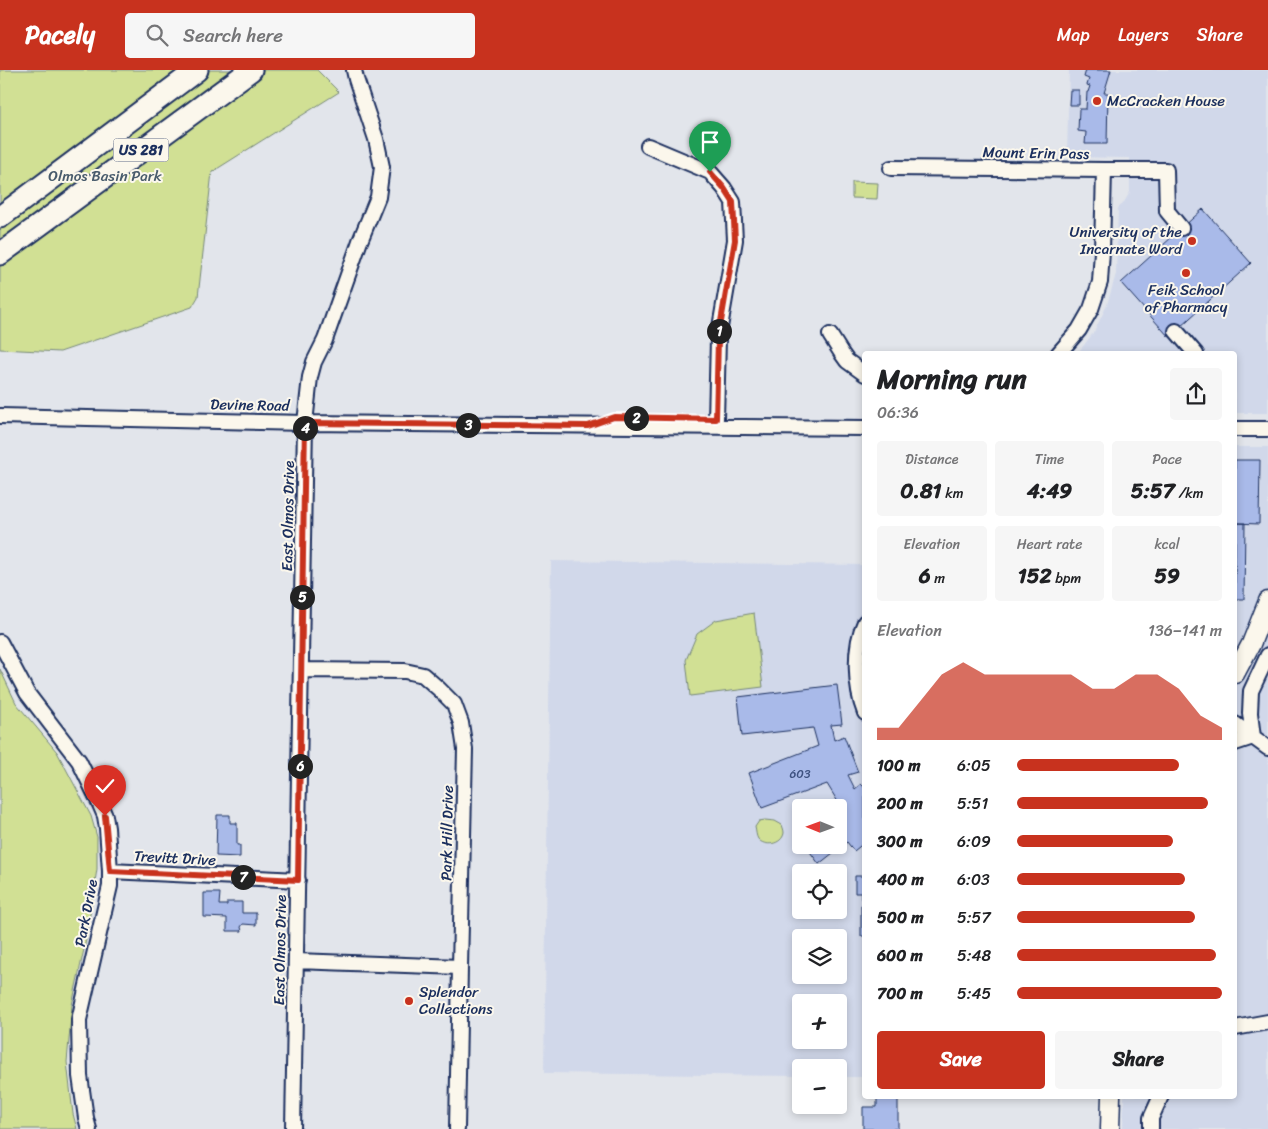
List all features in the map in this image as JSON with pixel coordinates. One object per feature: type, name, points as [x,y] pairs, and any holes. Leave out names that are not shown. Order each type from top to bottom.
[{"type":"highway","name":"US 281","points":[[0,217],[197,70]]},
{"type":"highway","name":"US 281","points":[[0,254],[251,70]]},
{"type":"main road","points":[[1237,670],[1251,644],[1268,602]]},
{"type":"main road","points":[[1110,1129],[1111,1099]]},
{"type":"street","name":"East Olmos Drive","points":[[293,1129],[305,423],[310,377],[314,362],[325,340],[360,241],[378,197],[382,167],[376,139],[354,70]]},
{"type":"street","points":[[648,146],[710,172],[733,202],[735,240],[718,339],[716,419]]},
{"type":"street","name":"Mount Erin Pass","points":[[891,168],[1104,170],[1100,282],[1091,309],[1079,330],[1061,351]]},
{"type":"street","points":[[1104,170],[1166,170],[1167,211],[1181,228]]},
{"type":"street","points":[[1176,331],[1193,351]]},
{"type":"street","points":[[830,334],[847,361],[862,372]]},
{"type":"street","name":"Devine Road","points":[[0,416],[305,423],[862,428]]},
{"type":"street","name":"Devine Road","points":[[588,426],[614,417],[774,420],[793,428]]},
{"type":"street","points":[[1237,429],[1268,429]]},
{"type":"street","points":[[862,628],[857,659],[858,688],[862,705]]},
{"type":"street","name":"Park Drive","points":[[0,642],[27,693],[79,761],[105,816],[110,886],[79,1020],[80,1076],[89,1129]]},
{"type":"street","points":[[1253,736],[1250,713],[1251,691],[1268,656]]},
{"type":"street","name":"Park Hill Drive","points":[[301,670],[405,671],[423,675],[454,704],[461,722],[465,749],[458,1129]]},
{"type":"street","points":[[1237,725],[1268,748]]},
{"type":"street","points":[[1237,742],[1253,736]]},
{"type":"street","name":"Trevitt Drive","points":[[110,871],[298,880]]},
{"type":"street","points":[[296,961],[460,967]]},
{"type":"street","points":[[1237,1028],[1268,1022]]},
{"type":"street","points":[[1151,1129],[1151,1118],[1160,1099]]},
{"type":"shaded area","name":"University of the Incarnate Word","points":[[1069,70],[1268,70],[1268,413],[1237,413],[1237,351],[1079,351],[1094,332],[1107,305],[1116,274],[1118,208],[1123,204],[1130,192],[1130,158],[1067,157]]},
{"type":"shaded area","points":[[1237,447],[1268,447],[1268,1129],[1123,1129],[1124,1099],[1237,1099]]},
{"type":"shaded area","points":[[551,561],[862,565],[862,1077],[847,1077],[847,1059],[792,1059],[792,1076],[544,1073]]},
{"type":"green space","name":"Olmos Basin Park","points":[[0,70],[317,70],[339,92],[212,172],[198,297],[192,307],[60,352],[0,349]]},
{"type":"green space","points":[[852,182],[878,183],[877,199],[852,198]]},
{"type":"green space","points":[[754,613],[763,687],[690,696],[686,660],[697,634],[716,620]]},
{"type":"green space","points":[[0,669],[16,703],[57,752],[91,816],[97,837],[97,869],[86,940],[72,1005],[67,1062],[73,1114],[77,1129],[0,1129]]},
{"type":"green space","points":[[759,821],[775,821],[782,825],[784,830],[783,837],[772,844],[761,842],[757,838],[755,827]]},
{"type":"building","name":"McCracken House","points":[[1086,70],[1111,70],[1104,93],[1108,93],[1107,144],[1085,144],[1086,132],[1078,131],[1079,109],[1086,109],[1087,92],[1090,86],[1087,85],[1089,79],[1084,77]]},
{"type":"building","points":[[1070,90],[1079,90],[1079,105],[1069,105]]},
{"type":"building","name":"Feik School of Pharmacy","points":[[1203,209],[1251,263],[1169,337],[1121,283]]},
{"type":"building","points":[[1237,460],[1260,460],[1259,524],[1237,523]]},
{"type":"building","points":[[1237,523],[1245,523],[1244,599],[1237,599]]},
{"type":"building","points":[[837,685],[842,724],[831,725],[834,740],[844,736],[858,772],[848,775],[855,789],[862,785],[862,844],[854,851],[848,843],[848,799],[836,799],[827,784],[762,808],[749,773],[818,746],[813,728],[742,736],[738,697]]},
{"type":"building","points":[[217,815],[230,815],[230,823],[237,823],[237,845],[240,845],[240,857],[216,856]]},
{"type":"building","points":[[812,854],[832,854],[819,864]]},
{"type":"building","points":[[855,876],[862,876],[862,899],[861,893],[855,893]]},
{"type":"building","points":[[204,893],[220,893],[219,905],[227,905],[227,902],[242,902],[242,913],[256,913],[256,925],[243,924],[241,927],[242,931],[227,931],[227,918],[204,917]]},
{"type":"building","points":[[861,905],[862,905],[862,936]]},
{"type":"building","points":[[877,1099],[898,1099],[898,1129],[863,1129],[863,1107],[877,1107]]},
{"type":"place","name":"McCracken House","points":[[1097,101]]},
{"type":"place","name":"University of the Incarnate Word","points":[[1192,241]]},
{"type":"place","name":"Feik School of Pharmacy","points":[[1186,273]]},
{"type":"place","name":"Splendor Collections","points":[[409,1001]]},
{"type":"route","points":[[105,816],[110,871],[298,880],[305,423],[588,426],[614,417],[716,419],[718,339],[735,240],[733,202],[710,172]]}]
